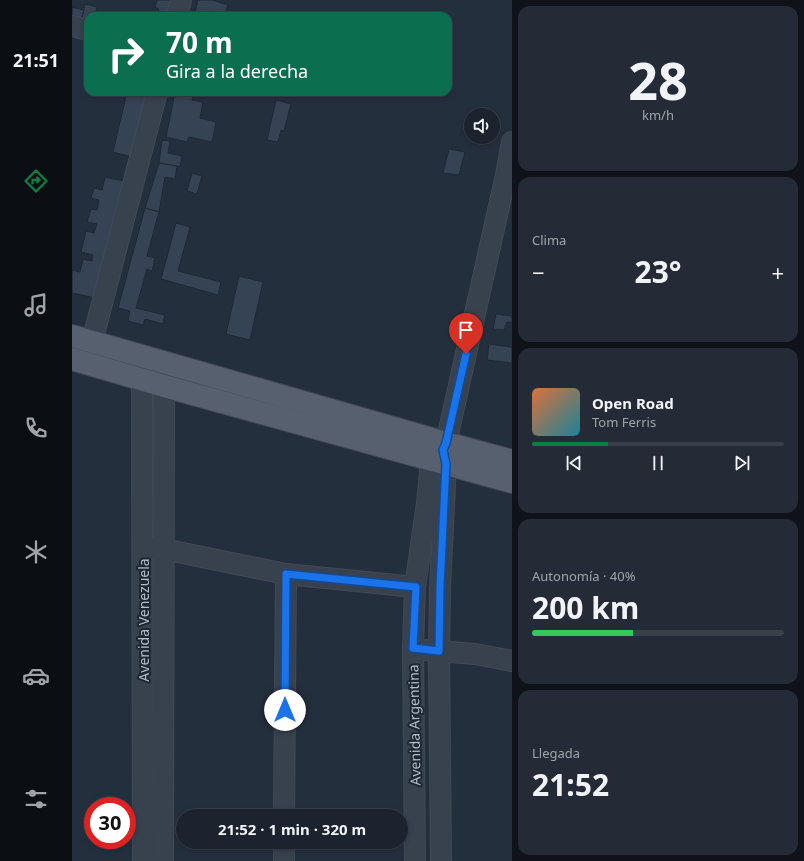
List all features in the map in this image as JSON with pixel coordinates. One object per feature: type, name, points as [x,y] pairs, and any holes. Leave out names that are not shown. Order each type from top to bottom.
[{"type":"main road","points":[[82,339],[442,455],[512,482]]},
{"type":"main road","points":[[72,359],[164,386],[442,455],[512,461]]},
{"type":"street","points":[[178,12],[181,0]]},
{"type":"street","points":[[72,26],[84,29]]},
{"type":"street","points":[[82,339],[156,96]]},
{"type":"street","name":"Avenida Argentina","points":[[415,861],[413,648],[416,587],[427,503],[442,455],[509,176],[512,142]]},
{"type":"street","name":"Avenida Venezuela","points":[[142,380],[143,861]]},
{"type":"street","name":"Avenida Venezuela","points":[[163,861],[164,386]]},
{"type":"street","name":"Avenida Argentina","points":[[441,861],[439,651],[442,455]]},
{"type":"street","points":[[143,549],[163,549],[286,574],[416,587]]},
{"type":"street","points":[[284,809],[286,574]]},
{"type":"street","points":[[413,648],[475,654],[512,661]]},
{"type":"street","points":[[284,849],[284,861]]},
{"type":"building","points":[[157,0],[172,0],[168,12],[158,12],[159,9],[155,7]]},
{"type":"building","points":[[198,0],[212,0],[228,5],[226,12],[195,12]]},
{"type":"building","points":[[85,4],[97,7],[96,12],[84,12],[84,18],[82,18]]},
{"type":"building","points":[[72,7],[84,10],[80,23],[72,21]]},
{"type":"building","points":[[126,96],[150,96],[136,158],[113,152]]},
{"type":"building","points":[[174,96],[193,96],[192,100],[203,102],[200,118],[216,122],[212,142],[189,137],[187,142],[166,137]]},
{"type":"building","points":[[276,100],[291,104],[284,131],[281,130],[278,142],[267,140]]},
{"type":"building","points":[[162,140],[170,141],[168,153],[182,156],[180,167],[159,163]]},
{"type":"building","points":[[449,149],[465,152],[459,175],[443,173]]},
{"type":"building","points":[[159,163],[177,166],[175,179],[165,177],[159,212],[145,208]]},
{"type":"building","points":[[192,173],[202,176],[197,194],[187,191]]},
{"type":"building","points":[[105,177],[124,181],[96,298],[72,293],[72,270],[80,272],[83,259],[92,261],[93,255],[81,252],[86,231],[94,233],[97,224],[87,222],[91,209],[97,210],[99,200],[91,198],[94,188],[102,190]]},
{"type":"building","points":[[145,208],[159,212],[147,256],[155,258],[152,271],[147,269],[136,308],[165,315],[163,324],[145,319],[143,325],[128,321],[130,311],[118,308]]},
{"type":"building","points":[[176,223],[190,227],[178,271],[221,282],[218,295],[161,279]]},
{"type":"building","points":[[239,276],[263,282],[250,340],[226,334]]},
{"type":"building","points":[[496,314],[512,316],[512,323],[507,322],[504,330],[493,329]]},
{"type":"building","points":[[489,344],[512,347],[512,363],[487,360]]},
{"type":"route","points":[[285,710],[286,574],[416,587],[413,648],[439,651],[440,587],[446,464],[443,450],[446,443],[466,354]]}]
